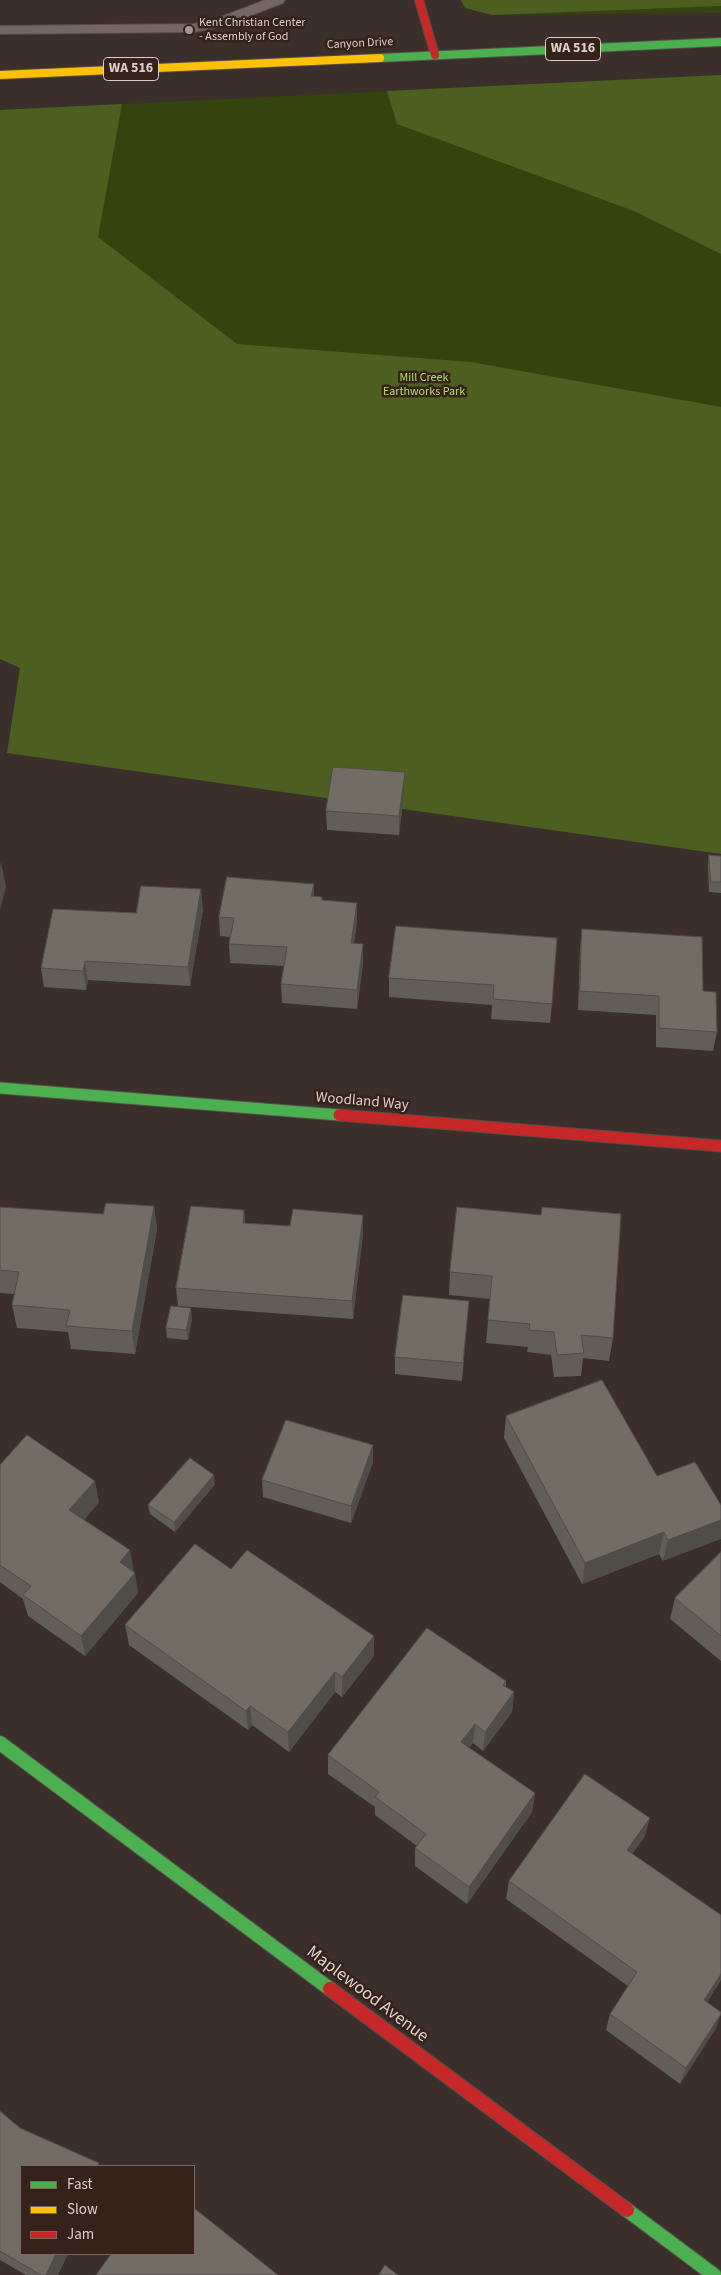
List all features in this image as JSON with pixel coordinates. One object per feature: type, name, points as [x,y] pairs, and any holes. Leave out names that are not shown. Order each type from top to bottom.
[{"type":"street","points":[[418,0],[435,55]]},
{"type":"street","name":"Canyon Drive","points":[[0,75],[721,42]]},
{"type":"street","name":"Woodland Way","points":[[0,1088],[721,1146]]},
{"type":"street","name":"Maplewood Avenue","points":[[0,1743],[714,2275]]},
{"type":"lane","points":[[236,0],[260,8]]},
{"type":"lane","points":[[0,30],[193,28],[216,24],[278,0]]},
{"type":"green space","points":[[461,0],[721,0],[721,13],[492,15],[465,8]]},
{"type":"green space","points":[[461,0],[721,0],[721,6],[492,15],[465,8]]},
{"type":"green space","name":"Mill Creek Earthworks Park","points":[[721,75],[721,721],[0,629],[0,110]]},
{"type":"green space","points":[[721,75],[721,254],[634,211],[397,124],[387,91]]},
{"type":"green space","name":"Mill Creek Earthworks Park","points":[[122,104],[98,237],[237,344],[471,362],[721,407],[721,854],[7,753],[20,668],[0,659],[0,110]]},
{"type":"building","points":[[333,767],[405,772],[399,816],[326,811]]},
{"type":"building","points":[[709,855],[721,856],[721,882],[711,882]]},
{"type":"building","points":[[227,877],[314,884],[311,896],[322,897],[322,900],[357,903],[351,943],[363,944],[357,990],[281,984],[287,947],[229,944],[234,918],[219,917]]},
{"type":"building","points":[[141,886],[201,889],[188,967],[85,961],[83,971],[41,968],[53,909],[136,913]]},
{"type":"building","points":[[396,926],[557,938],[552,1004],[493,999],[494,985],[389,978]]},
{"type":"building","points":[[582,929],[702,937],[703,991],[716,992],[717,1032],[659,1028],[659,996],[580,991]]},
{"type":"building","points":[[106,1203],[154,1206],[132,1331],[66,1326],[70,1310],[12,1305],[19,1272],[0,1270],[0,1207],[103,1214]]},
{"type":"building","points":[[191,1206],[244,1210],[243,1223],[290,1226],[293,1209],[363,1215],[352,1301],[176,1288]]},
{"type":"building","points":[[457,1207],[541,1215],[542,1207],[621,1214],[613,1338],[581,1335],[584,1353],[557,1355],[554,1332],[529,1330],[530,1324],[488,1320],[492,1276],[450,1272]]},
{"type":"building","points":[[403,1295],[469,1301],[463,1363],[395,1357]]},
{"type":"building","points":[[171,1306],[191,1308],[186,1330],[166,1328]]},
{"type":"building","points":[[602,1380],[657,1476],[695,1462],[721,1505],[721,1520],[668,1540],[664,1532],[585,1563],[506,1416]]},
{"type":"building","points":[[286,1420],[373,1445],[351,1506],[262,1480]]},
{"type":"building","points":[[27,1435],[95,1481],[69,1510],[130,1550],[120,1562],[135,1573],[81,1636],[23,1595],[31,1586],[0,1565],[0,1465]]},
{"type":"building","points":[[190,1458],[214,1475],[174,1522],[148,1505]]},
{"type":"building","points":[[195,1544],[231,1569],[247,1550],[374,1636],[342,1677],[335,1672],[288,1732],[250,1706],[246,1711],[125,1625]]},
{"type":"building","points":[[721,1552],[721,1636],[675,1598]]},
{"type":"building","points":[[427,1628],[506,1681],[503,1685],[514,1692],[485,1732],[475,1724],[461,1742],[535,1793],[469,1887],[415,1848],[426,1834],[375,1797],[379,1792],[328,1755]]},
{"type":"building","points":[[585,1774],[650,1818],[627,1850],[721,1915],[721,1974],[704,2000],[721,2012],[721,2014],[686,2068],[610,2014],[637,1972],[509,1881]]},
{"type":"building","points":[[0,2111],[20,2128],[99,2163],[98,2165],[20,2165],[20,2255],[56,2255],[46,2275],[41,2275],[0,2251]]},
{"type":"building","points":[[195,2209],[278,2275],[96,2275],[110,2255],[195,2255]]},
{"type":"building","points":[[385,2265],[398,2275],[379,2275]]},
{"type":"traffic: fast","points":[[380,58],[721,42]]},
{"type":"traffic: fast","points":[[0,1088],[339,1115]]},
{"type":"traffic: fast","points":[[0,1743],[330,1989]]},
{"type":"traffic: fast","points":[[627,2210],[714,2275]]},
{"type":"traffic: slow","points":[[0,75],[380,58]]},
{"type":"traffic: jam","points":[[419,0],[435,55]]},
{"type":"traffic: jam","points":[[339,1115],[721,1146]]},
{"type":"traffic: jam","points":[[330,1989],[627,2210]]},
{"type":"place","name":"Kent Christian Center - Assembly of God","points":[[189,30]]}]
